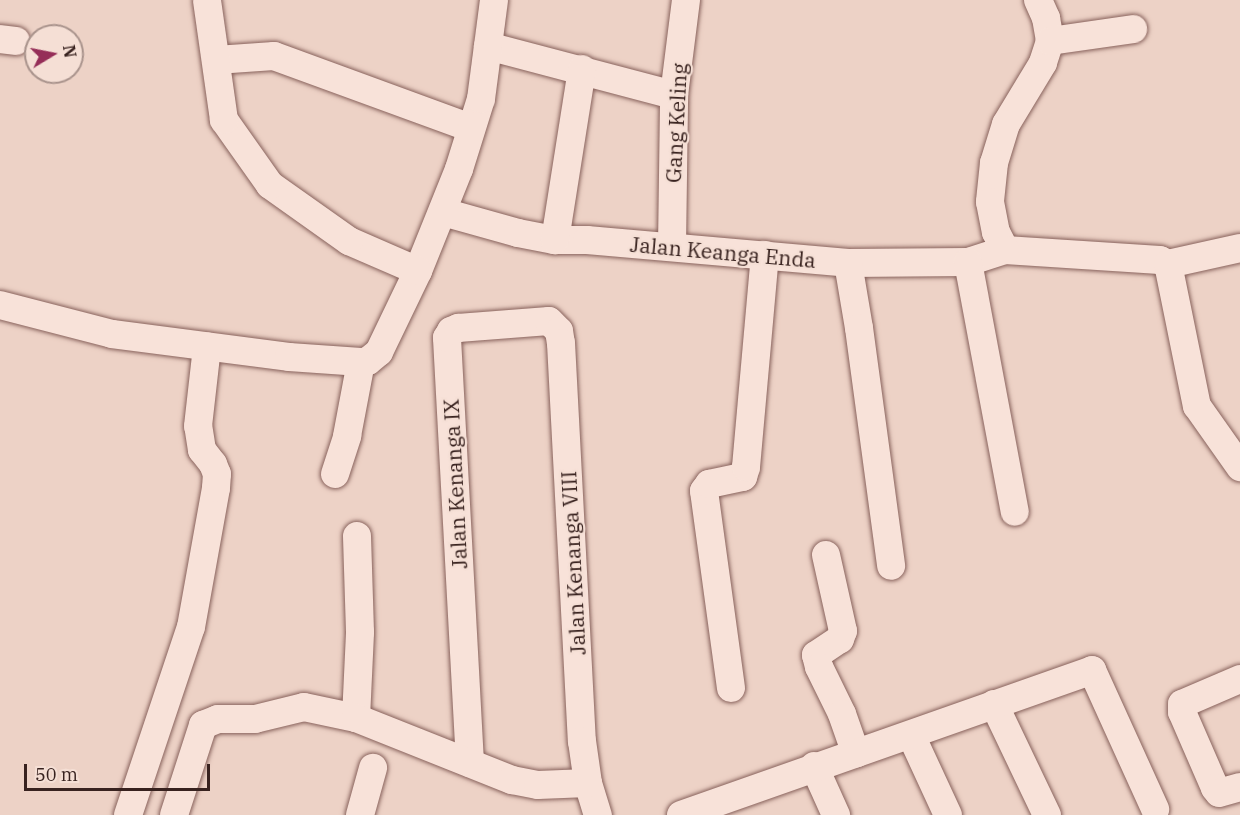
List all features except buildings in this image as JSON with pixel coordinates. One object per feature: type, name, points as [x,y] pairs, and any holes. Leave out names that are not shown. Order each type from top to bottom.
[{"type":"street","points":[[0,305],[112,334],[289,357],[368,361],[379,352],[443,212],[481,99],[494,0]]},
{"type":"street","name":"Gang Keling","points":[[672,247],[674,94],[686,0]]},
{"type":"street","points":[[1038,0],[1046,18],[1050,41],[1043,63],[1006,124],[994,164],[990,202],[996,232],[1005,250],[1160,260],[1168,264],[1240,248]]},
{"type":"street","points":[[207,1],[224,120],[270,185],[349,241],[418,271]]},
{"type":"street","points":[[1050,41],[1133,29]]},
{"type":"street","points":[[488,46],[674,94]]},
{"type":"street","points":[[216,60],[274,56],[471,128]]},
{"type":"street","points":[[555,240],[582,69]]},
{"type":"street","name":"Jalan Keanga Enda","points":[[443,212],[518,233],[555,240],[672,247],[848,263],[968,262],[1005,250]]},
{"type":"street","points":[[731,688],[704,491],[710,484],[743,477],[765,255]]},
{"type":"street","points":[[968,262],[1015,512]]},
{"type":"street","points":[[848,263],[891,566]]},
{"type":"street","points":[[1168,264],[1197,406],[1240,467]]},
{"type":"street","name":"Jalan Kenanga IX","points":[[470,763],[447,338],[451,331],[458,328],[549,321],[559,331],[561,343]]},
{"type":"street","name":"Jalan Kenanga VIII","points":[[174,815],[203,725],[218,718],[267,715],[304,707],[356,718],[512,780],[593,798],[582,741],[561,343]]},
{"type":"street","points":[[128,815],[191,627],[217,474],[198,441],[207,347]]},
{"type":"street","points":[[335,474],[346,436],[361,362]]},
{"type":"street","points":[[356,718],[360,632],[357,536]]},
{"type":"street","points":[[826,555],[843,631],[840,639],[816,655],[854,748]]},
{"type":"street","points":[[681,815],[717,809],[854,748],[911,735],[1092,670],[1155,809]]},
{"type":"street","points":[[1240,679],[1182,704],[1182,712],[1215,788],[1219,793],[1240,787]]},
{"type":"street","points":[[994,704],[1047,815]]},
{"type":"street","points":[[911,735],[948,815]]},
{"type":"street","points":[[814,766],[836,815]]},
{"type":"street","points":[[360,815],[373,768]]}]
